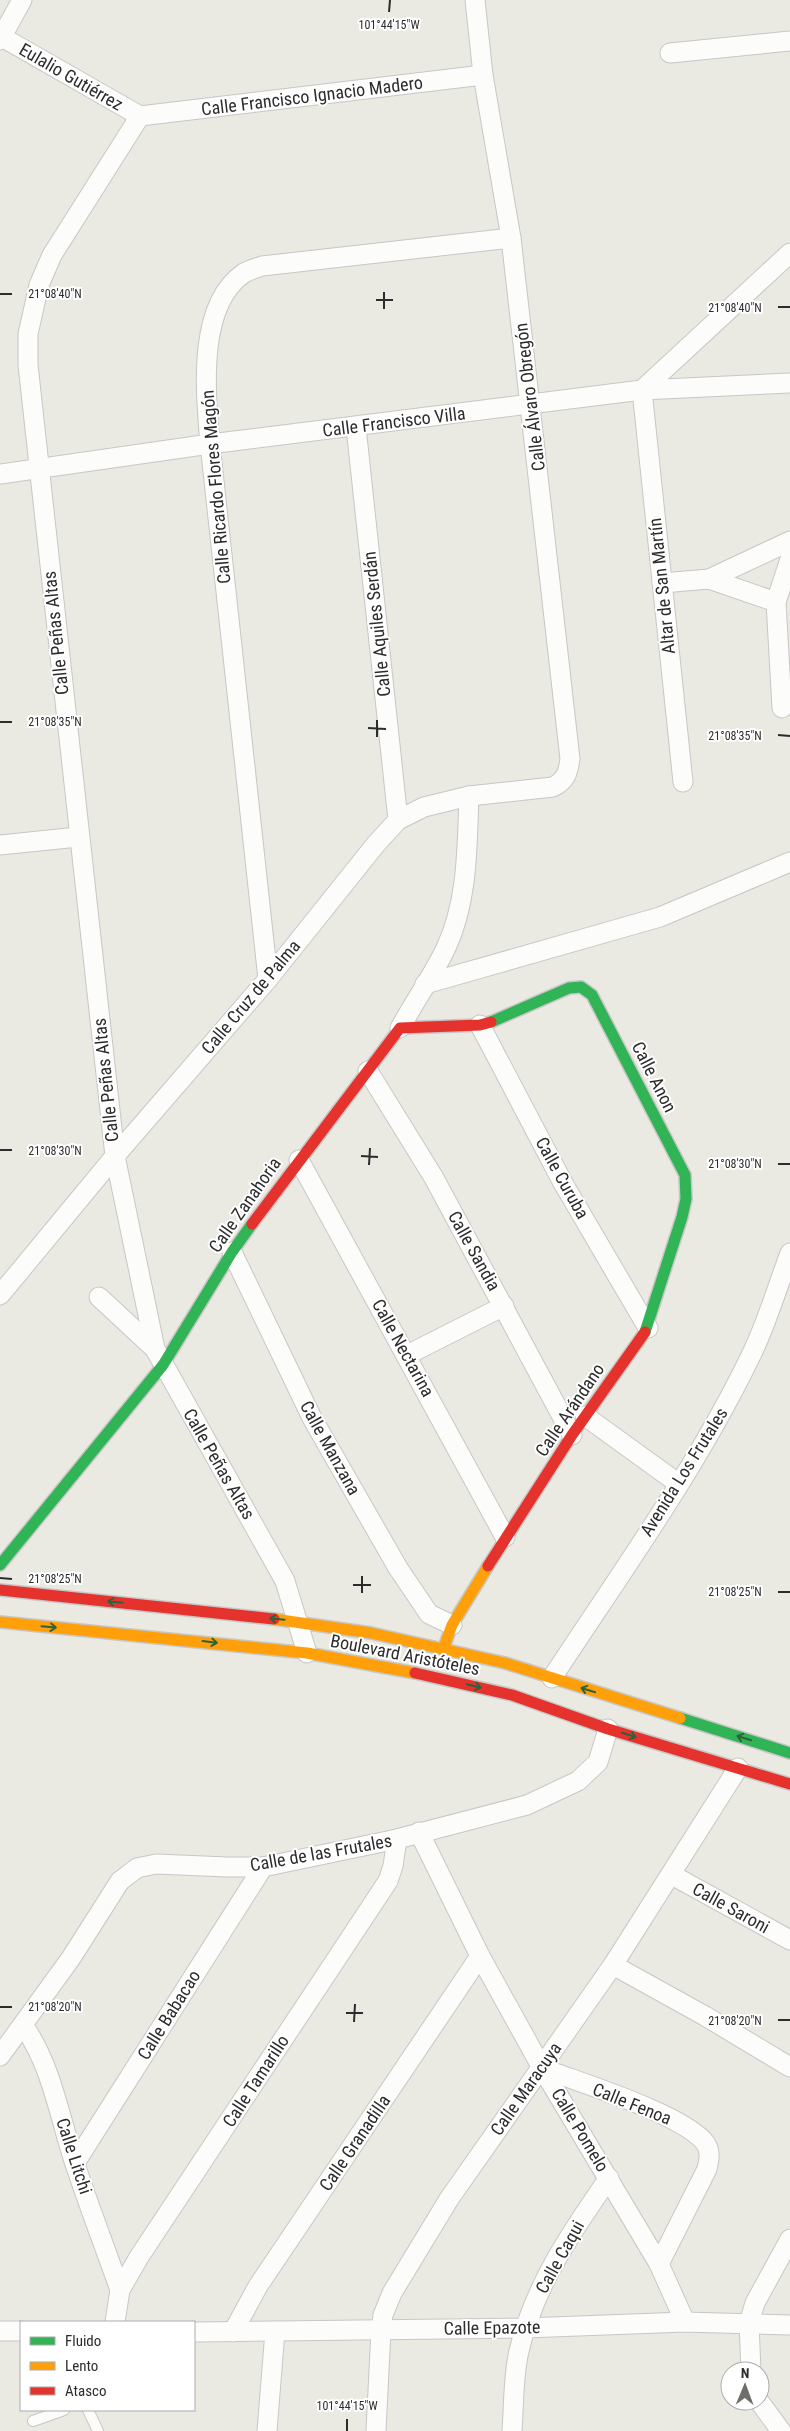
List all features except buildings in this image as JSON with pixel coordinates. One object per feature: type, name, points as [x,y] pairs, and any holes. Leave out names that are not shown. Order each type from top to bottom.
[{"type":"street","points":[[1,39],[22,0]]},
{"type":"street","name":"Calle Álvaro Obregón","points":[[475,0],[483,75],[511,238],[570,759],[568,774],[562,782],[553,787]]},
{"type":"street","name":"Eulalio Gutiérrez","points":[[1,39],[140,116]]},
{"type":"street","points":[[670,52],[790,41]]},
{"type":"street","name":"Calle Francisco Ignacio Madero","points":[[140,116],[483,75]]},
{"type":"street","name":"Calle Peñas Altas","points":[[140,116],[52,256],[39,284],[28,334],[28,365],[78,836],[114,1156],[159,1357],[285,1581],[307,1653]]},
{"type":"street","name":"Calle Ricardo Flores Magón","points":[[268,979],[210,444],[206,393],[207,347],[214,317],[229,288],[244,273],[262,266],[511,238]]},
{"type":"street","points":[[642,390],[790,253]]},
{"type":"street","name":"Calle Francisco Villa","points":[[0,474],[210,444],[642,390],[790,383]]},
{"type":"street","name":"Altar de San Martín","points":[[642,390],[683,782]]},
{"type":"street","name":"Calle Aquiles Serdán","points":[[356,427],[398,820]]},
{"type":"street","points":[[662,583],[709,579],[790,541]]},
{"type":"street","points":[[782,708],[776,602],[786,584],[790,559]]},
{"type":"street","points":[[709,579],[776,602]]},
{"type":"street","name":"Calle Cruz de Palma","points":[[0,1295],[114,1156],[268,979],[376,844],[398,820],[424,807],[469,796],[553,787]]},
{"type":"street","points":[[400,1028],[446,947],[458,916],[466,869],[469,796]]},
{"type":"street","points":[[0,845],[78,836]]},
{"type":"street","points":[[425,984],[660,917],[790,862]]},
{"type":"street","name":"Calle Anon","points":[[480,1025],[508,1017],[569,988],[581,988],[592,995],[685,1175]]},
{"type":"street","points":[[400,1028],[480,1025]]},
{"type":"street","name":"Calle Curuba","points":[[480,1025],[563,1183],[648,1328]]},
{"type":"street","name":"Calle Zanahoria","points":[[0,1565],[159,1357],[299,1160],[400,1028]]},
{"type":"street","name":"Calle Sandia","points":[[368,1071],[434,1178],[572,1435]]},
{"type":"street","name":"Calle Nectarina","points":[[299,1160],[505,1537]]},
{"type":"street","name":"Calle Arándano","points":[[443,1650],[452,1625],[505,1537],[585,1416],[648,1328],[682,1217],[686,1199],[685,1175]]},
{"type":"street","name":"Calle Manzana","points":[[232,1252],[312,1418],[393,1560],[429,1614],[452,1625]]},
{"type":"street","name":"Avenida Los Frutales","points":[[552,1678],[679,1484],[730,1396],[755,1347],[790,1253]]},
{"type":"street","points":[[99,1297],[159,1357]]},
{"type":"street","points":[[407,1355],[504,1306]]},
{"type":"street","points":[[585,1416],[679,1484]]},
{"type":"street","name":"Boulevard Aristóteles","points":[[0,1590],[299,1622],[371,1633],[506,1663],[790,1753]]},
{"type":"street","name":"Boulevard Aristóteles","points":[[0,1622],[307,1653],[428,1675],[503,1693],[608,1729],[790,1784]]},
{"type":"street","name":"Calle de las Frutales","points":[[0,2056],[94,1924],[113,1891],[130,1873],[144,1866],[156,1864],[227,1868],[263,1867],[397,1839],[527,1805],[578,1781],[598,1762],[608,1729]]},
{"type":"street","name":"Calle Maracuya","points":[[376,2431],[381,2330],[383,2316],[392,2292],[449,2199],[613,1965],[672,1875],[738,1768]]},
{"type":"street","name":"Calle Pomelo","points":[[420,1832],[480,1956],[542,2068],[659,2264],[685,2322]]},
{"type":"street","name":"Calle Tamarillo","points":[[115,2321],[120,2290],[139,2257],[388,1881],[394,1866],[397,1839]]},
{"type":"street","name":"Calle Babacao","points":[[75,2163],[263,1867]]},
{"type":"street","name":"Calle Saroni","points":[[672,1875],[790,1940]]},
{"type":"street","name":"Calle Granadilla","points":[[233,2332],[258,2286],[480,1956]]},
{"type":"street","points":[[613,1965],[705,2016],[790,2067]]},
{"type":"street","name":"Calle Litchi","points":[[23,2025],[37,2045],[46,2064],[75,2163],[120,2290]]},
{"type":"street","name":"Calle Fenoa","points":[[542,2068],[671,2118],[700,2137],[707,2145],[710,2156],[707,2169],[659,2264]]},
{"type":"street","name":"Calle Caqui","points":[[512,2431],[518,2352],[525,2328],[539,2292],[569,2236],[609,2178]]},
{"type":"street","points":[[751,2361],[749,2323],[755,2303],[790,2239]]},
{"type":"street","name":"Calle Epazote","points":[[195,2332],[525,2328],[685,2322],[790,2326]]},
{"type":"street","points":[[0,2331],[20,2332]]},
{"type":"street","points":[[267,2431],[275,2331]]},
{"type":"street","points":[[767,2411],[781,2431]]},
{"type":"lane","points":[[33,2421],[61,2411]]},
{"type":"lane","points":[[88,2411],[98,2431]]},
{"type":"traffic: fast","points":[[491,1022],[569,988],[581,987],[592,995],[685,1175],[686,1199],[682,1217],[645,1332]]},
{"type":"traffic: fast","points":[[0,1565],[163,1365],[232,1252],[252,1224]]},
{"type":"traffic: fast","points":[[680,1718],[790,1753]]},
{"type":"traffic: slow","points":[[443,1650],[452,1625],[488,1566]]},
{"type":"traffic: slow","points":[[274,1619],[371,1633],[505,1663],[680,1718]]},
{"type":"traffic: slow","points":[[0,1622],[307,1653],[415,1673]]},
{"type":"traffic: jam","points":[[252,1224],[400,1028],[480,1025],[491,1022]]},
{"type":"traffic: jam","points":[[488,1566],[572,1435],[645,1332]]},
{"type":"traffic: jam","points":[[0,1590],[274,1619]]},
{"type":"traffic: jam","points":[[415,1673],[512,1695],[608,1729],[790,1784]]}]
